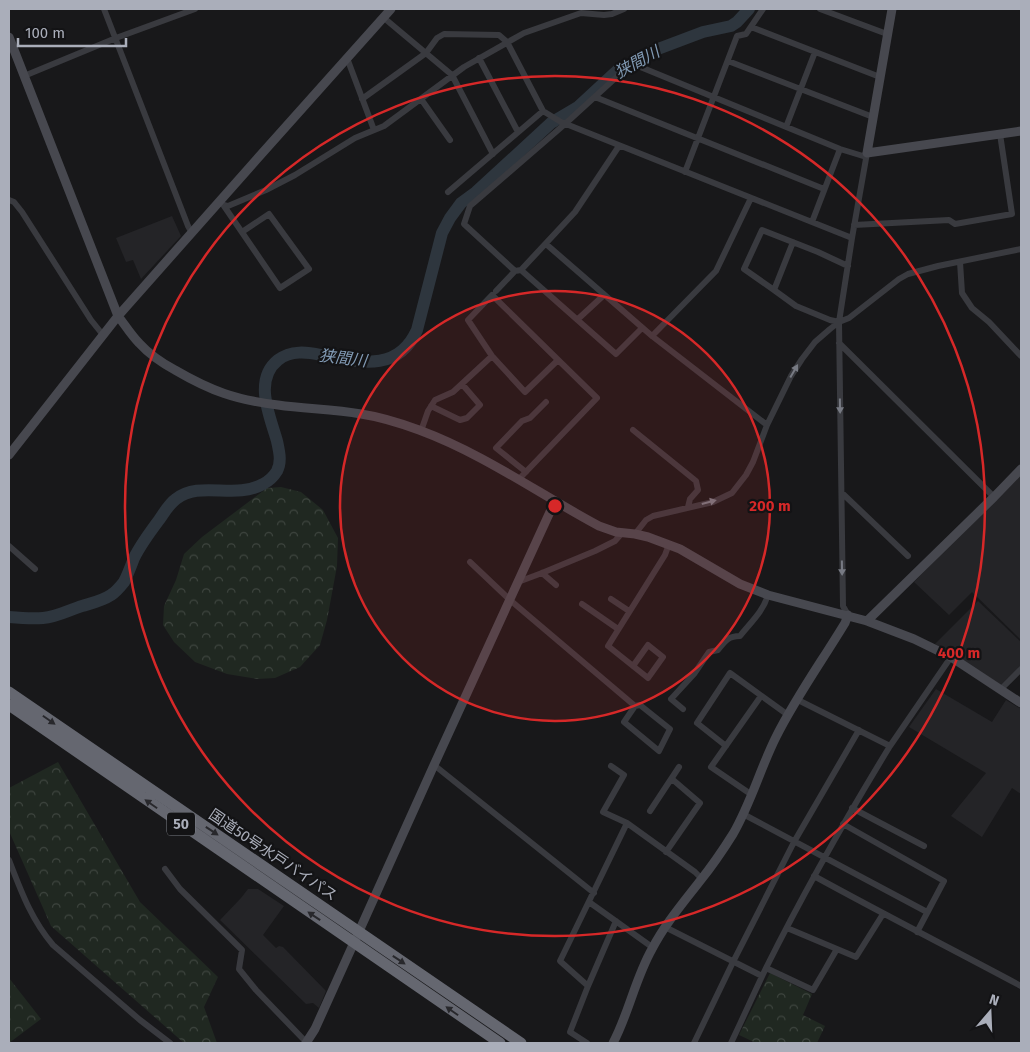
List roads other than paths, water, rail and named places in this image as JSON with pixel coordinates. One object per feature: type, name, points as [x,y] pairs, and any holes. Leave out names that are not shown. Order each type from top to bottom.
[{"type":"highway","name":"国道50号水戸バイパス","points":[[9,692],[357,938],[496,1042]]},
{"type":"highway","name":"国道50号水戸バイパス","points":[[9,705],[357,938],[521,1043]]},
{"type":"street","points":[[104,9],[192,233]]},
{"type":"street","points":[[24,76],[116,38],[195,9]]},
{"type":"street","points":[[9,455],[118,316],[192,233],[221,204],[347,58],[392,9]]},
{"type":"street","points":[[221,204],[228,206],[266,190],[295,175],[355,138],[384,126],[452,75],[524,33],[581,13],[604,15],[624,9]]},
{"type":"street","points":[[685,172],[737,36],[746,34],[763,9]]},
{"type":"street","points":[[820,9],[887,34]]},
{"type":"street","points":[[613,1043],[652,947],[733,834],[788,715],[845,623],[848,615],[843,606],[839,322],[892,9]]},
{"type":"street","points":[[384,18],[452,75],[493,154]]},
{"type":"street","points":[[751,27],[880,77]]},
{"type":"street","points":[[362,99],[426,53],[437,38],[444,34],[499,35],[507,42],[546,113],[563,123],[852,238]]},
{"type":"street","points":[[9,36],[118,316],[139,344],[166,365],[211,390],[246,401],[360,414],[393,421],[421,431],[484,460],[599,526],[616,532],[635,534],[669,544],[740,584],[768,596],[848,615],[914,639],[951,657],[1021,703]]},
{"type":"street","points":[[786,127],[815,52]]},
{"type":"street","points":[[347,58],[374,130]]},
{"type":"street","points":[[479,58],[518,132]]},
{"type":"street","points":[[728,61],[873,117]]},
{"type":"street","points":[[642,328],[616,354],[464,224],[470,206],[622,72],[638,66],[786,127],[863,156],[867,153],[1021,131]]},
{"type":"street","points":[[595,97],[824,189]]},
{"type":"street","points":[[421,99],[450,140]]},
{"type":"street","points":[[448,192],[518,132],[546,113]]},
{"type":"street","points":[[854,225],[949,220],[956,224],[1012,214],[1000,134]]},
{"type":"street","points":[[496,291],[546,244],[575,212],[619,146]]},
{"type":"street","points":[[812,222],[840,148]]},
{"type":"street","points":[[652,336],[716,270],[751,198]]},
{"type":"street","points":[[9,200],[14,202],[22,212],[103,336]]},
{"type":"street","points":[[221,204],[280,288],[309,269],[269,214],[242,232]]},
{"type":"street","points":[[839,322],[796,306],[744,269],[762,230],[848,266]]},
{"type":"street","points":[[774,290],[793,242]]},
{"type":"street","points":[[546,244],[642,328],[767,425]]},
{"type":"street","points":[[635,534],[646,520],[653,516],[712,502],[732,493],[742,482],[750,468],[767,425],[791,376],[815,342],[839,322],[849,318],[888,287],[908,274],[1021,249]]},
{"type":"street","points":[[960,262],[962,293],[972,308],[989,322],[1021,356]]},
{"type":"street","points":[[578,320],[604,294]]},
{"type":"street","points":[[519,480],[597,398],[492,295],[468,320],[492,356],[525,392],[558,360]]},
{"type":"street","points":[[839,344],[994,497]]},
{"type":"street","points":[[421,431],[435,400],[453,392],[492,356]]},
{"type":"street","points":[[431,406],[460,420],[467,418],[480,405],[462,384]]},
{"type":"street","points":[[526,472],[496,448],[522,421],[530,418],[546,402]]},
{"type":"street","points":[[633,430],[696,481],[698,490],[690,500],[688,507]]},
{"type":"street","points":[[868,621],[1021,469]]},
{"type":"street","points":[[842,493],[908,556]]},
{"type":"street","points":[[165,869],[180,889],[242,950],[239,969],[306,1043],[315,1029],[357,938],[555,501]]},
{"type":"street","points":[[518,582],[595,551],[615,541],[622,533]]},
{"type":"street","points":[[633,666],[648,646],[663,657],[648,678],[633,666],[608,646],[665,555],[669,544]]},
{"type":"street","points":[[9,546],[35,569]]},
{"type":"street","points":[[470,562],[510,600],[635,706],[640,705],[670,729],[659,751],[624,722],[635,706]]},
{"type":"street","points":[[542,573],[556,585]]},
{"type":"street","points":[[683,709],[672,699],[694,674],[709,652],[718,650],[732,636],[740,636],[758,615],[768,596]]},
{"type":"street","points":[[611,598],[629,611]]},
{"type":"street","points":[[582,604],[618,629]]},
{"type":"street","points":[[731,1043],[766,968],[824,857],[890,746],[951,657]]},
{"type":"street","points":[[1000,690],[1021,669]]},
{"type":"street","points":[[726,746],[697,723],[730,673],[788,715]]},
{"type":"street","points":[[752,795],[711,767],[761,696]]},
{"type":"street","points":[[798,700],[890,746]]},
{"type":"street","points":[[694,1043],[794,842],[859,730]]},
{"type":"street","points":[[434,765],[594,893]]},
{"type":"street","points":[[611,766],[624,775],[603,812],[627,824],[695,872],[702,879]]},
{"type":"street","points":[[650,812],[679,767]]},
{"type":"street","points":[[666,852],[700,803],[672,779]]},
{"type":"street","points":[[852,808],[924,846]]},
{"type":"street","points":[[743,814],[927,912]]},
{"type":"street","points":[[588,986],[560,962],[627,824]]},
{"type":"street","points":[[843,824],[944,881],[917,932]]},
{"type":"street","points":[[9,860],[34,919],[53,945],[140,1020],[170,1043]]},
{"type":"street","points":[[814,876],[1021,986]]},
{"type":"street","points":[[589,902],[652,947]]},
{"type":"street","points":[[787,928],[856,958],[883,914]]},
{"type":"street","points":[[587,1043],[570,1032],[616,921]]},
{"type":"street","points":[[665,927],[762,976]]},
{"type":"street","points":[[766,968],[813,990],[837,949]]},
{"type":"waterway","name":"狭間川","points":[[9,617],[39,618],[58,615],[108,597],[124,582],[134,558],[143,543],[171,503],[176,499],[196,491],[229,491],[252,488],[263,484],[273,477],[277,471],[280,456],[268,410],[265,388],[270,368],[278,360],[294,353],[305,353],[363,362],[388,359],[399,353],[409,344],[417,330],[442,233],[461,203],[476,192],[551,123],[578,107],[618,70],[642,60],[650,52],[703,32],[731,26],[749,9]]}]
